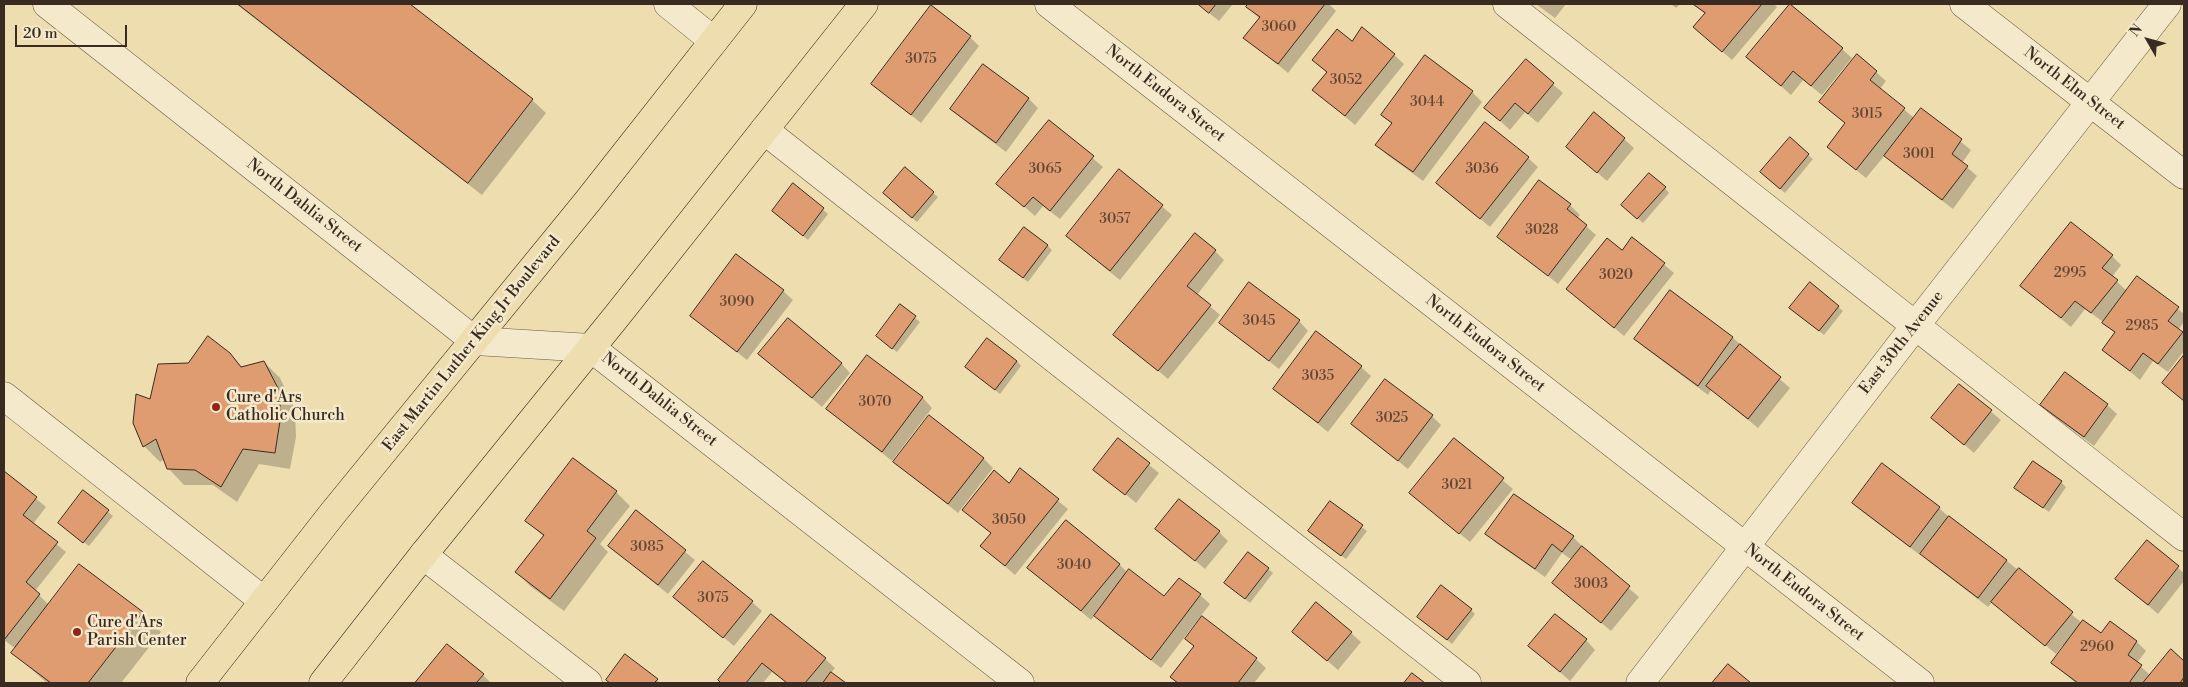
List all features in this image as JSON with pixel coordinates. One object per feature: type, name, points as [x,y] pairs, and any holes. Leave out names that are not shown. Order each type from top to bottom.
[{"type":"main road","name":"East Martin Luther King Jr Boulevard","points":[[200,683],[333,512],[588,202],[743,4]]},
{"type":"main road","points":[[324,683],[423,555],[591,348],[864,4]]},
{"type":"street","points":[[668,4],[714,41]]},
{"type":"street","name":"North Eudora Street","points":[[1049,4],[1920,683]]},
{"type":"street","points":[[1507,4],[2184,537]]},
{"type":"street","name":"North Elm Street","points":[[1964,4],[2184,175]]},
{"type":"street","name":"East 30th Avenue","points":[[1640,683],[1915,326],[2167,4]]},
{"type":"street","name":"North Dahlia Street","points":[[54,6],[84,33],[475,341],[591,348],[1020,683]]},
{"type":"street","points":[[764,130],[1467,683]]},
{"type":"street","points":[[4,396],[264,601]]},
{"type":"street","points":[[423,555],[588,683]]},
{"type":"building","points":[[238,4],[410,4],[533,99],[468,183]]},
{"type":"building","points":[[1198,4],[1216,4],[1209,13]]},
{"type":"building","points":[[1248,4],[1325,4],[1278,64],[1243,38],[1260,17],[1246,7]]},
{"type":"building","points":[[1693,4],[1762,4],[1722,52],[1693,27],[1705,13]]},
{"type":"building","points":[[1790,4],[1843,48],[1811,86],[1793,71],[1781,86],[1746,57]]},
{"type":"building","points":[[931,5],[971,36],[911,115],[871,84]]},
{"type":"building","points":[[1362,27],[1395,54],[1345,116],[1312,90],[1327,72],[1312,60],[1337,29],[1352,41]]},
{"type":"building","points":[[1857,54],[1877,71],[1870,80],[1905,108],[1856,170],[1827,147],[1845,123],[1819,102]]},
{"type":"building","points":[[1425,55],[1473,91],[1413,172],[1375,145],[1392,123],[1381,115]]},
{"type":"building","points":[[1526,59],[1554,83],[1528,114],[1515,103],[1500,121],[1484,108]]},
{"type":"building","points":[[983,64],[1029,98],[996,143],[950,109]]},
{"type":"building","points":[[1921,108],[1962,139],[1952,154],[1968,166],[1942,200],[1884,156]]},
{"type":"building","points":[[1594,112],[1625,138],[1597,173],[1566,147]]},
{"type":"building","points":[[1049,120],[1094,156],[1050,211],[1033,197],[1024,207],[996,184]]},
{"type":"building","points":[[1485,122],[1529,157],[1480,219],[1436,183]]},
{"type":"building","points":[[1790,137],[1809,154],[1780,189],[1760,172]]},
{"type":"building","points":[[905,167],[934,192],[912,218],[883,193]]},
{"type":"building","points":[[1119,169],[1163,205],[1110,271],[1066,236]]},
{"type":"building","points":[[1649,173],[1666,187],[1637,219],[1621,205]]},
{"type":"building","points":[[1539,180],[1571,204],[1567,209],[1587,225],[1548,276],[1497,237]]},
{"type":"building","points":[[793,183],[824,208],[803,236],[772,211]]},
{"type":"building","points":[[2071,222],[2113,255],[2102,268],[2118,280],[2091,313],[2075,301],[2061,318],[2020,286]]},
{"type":"building","points":[[1024,227],[1048,245],[1023,278],[999,260]]},
{"type":"building","points":[[1195,233],[1216,250],[1187,286],[1211,305],[1158,371],[1113,335]]},
{"type":"building","points":[[1632,237],[1665,263],[1614,328],[1566,289],[1607,238],[1622,250]]},
{"type":"building","points":[[736,254],[784,290],[737,352],[690,316]]},
{"type":"building","points":[[2137,276],[2179,307],[2168,321],[2183,332],[2158,364],[2143,353],[2130,371],[2102,350],[2115,332],[2102,323]]},
{"type":"building","points":[[1249,282],[1300,320],[1269,361],[1219,323]]},
{"type":"building","points":[[1810,282],[1839,306],[1819,331],[1789,308]]},
{"type":"building","points":[[1670,290],[1733,337],[1698,386],[1634,339]]},
{"type":"building","points":[[900,304],[916,316],[892,349],[876,336]]},
{"type":"building","points":[[788,318],[842,363],[812,398],[758,354]]},
{"type":"building","points":[[1316,331],[1362,366],[1318,423],[1273,389]]},
{"type":"building","points":[[208,336],[230,353],[241,367],[264,361],[280,392],[280,421],[275,453],[243,449],[221,487],[195,470],[167,469],[156,439],[143,447],[133,423],[136,394],[150,399],[158,364],[188,363]]},
{"type":"building","points":[[987,338],[1017,361],[995,390],[965,367]]},
{"type":"building","points":[[1740,344],[1781,377],[1748,419],[1706,386]]},
{"type":"building","points":[[867,355],[923,397],[882,452],[826,409]]},
{"type":"building","points":[[2184,355],[2184,401],[2162,383]]},
{"type":"building","points":[[2065,372],[2108,404],[2084,437],[2040,405]]},
{"type":"building","points":[[1385,379],[1433,415],[1398,461],[1351,424]]},
{"type":"building","points":[[1959,384],[1992,410],[1964,445],[1931,418]]},
{"type":"building","points":[[929,415],[984,458],[948,504],[893,462]]},
{"type":"building","points":[[1118,438],[1150,463],[1125,495],[1093,470]]},
{"type":"building","points":[[1454,438],[1504,478],[1459,534],[1409,493]]},
{"type":"building","points":[[573,458],[617,491],[587,531],[596,538],[550,599],[515,572],[544,535],[525,521]]},
{"type":"building","points":[[2033,461],[2062,481],[2043,508],[2014,488]]},
{"type":"building","points":[[1882,463],[1940,507],[1910,547],[1852,503]]},
{"type":"building","points":[[1020,468],[1059,499],[1005,566],[980,546],[991,533],[962,510],[994,470],[1009,483]]},
{"type":"building","points":[[4,471],[37,497],[23,515],[58,542],[26,582],[40,594],[4,640]]},
{"type":"building","points":[[83,490],[109,510],[83,543],[58,523]]},
{"type":"building","points":[[1514,494],[1574,536],[1562,552],[1552,544],[1535,569],[1485,534]]},
{"type":"building","points":[[1179,499],[1220,531],[1195,561],[1155,529]]},
{"type":"building","points":[[1330,501],[1363,525],[1341,556],[1308,531]]},
{"type":"building","points":[[636,510],[686,550],[658,585],[608,546]]},
{"type":"building","points":[[1949,516],[2007,560],[1978,598],[1920,554]]},
{"type":"building","points":[[1066,520],[1120,564],[1081,611],[1027,568]]},
{"type":"building","points":[[2147,540],[2179,566],[2148,605],[2115,579]]},
{"type":"building","points":[[1582,546],[1630,586],[1601,623],[1552,583]]},
{"type":"building","points":[[1248,552],[1269,568],[1245,599],[1224,583]]},
{"type":"building","points":[[703,561],[753,601],[723,638],[673,597]]},
{"type":"building","name":"Cure d'Ars Parish Center","points":[[79,564],[143,612],[88,683],[51,683],[11,653]]},
{"type":"building","points":[[2019,568],[2073,612],[2045,646],[1991,602]]},
{"type":"building","points":[[1129,569],[1164,596],[1179,578],[1201,594],[1151,660],[1094,616]]},
{"type":"building","points":[[1441,585],[1472,609],[1447,640],[1417,617]]},
{"type":"building","points":[[1316,602],[1352,632],[1327,661],[1292,632]]},
{"type":"building","points":[[771,614],[826,658],[805,683],[787,683],[762,663],[746,683],[721,683],[718,680]]},
{"type":"building","points":[[1555,614],[1587,639],[1560,672],[1528,646]]},
{"type":"building","points":[[1202,616],[1257,658],[1238,683],[1178,683],[1170,677],[1194,646],[1185,639]]},
{"type":"building","points":[[2083,620],[2101,633],[2110,621],[2137,641],[2128,655],[2142,665],[2129,683],[2078,683],[2051,663]]},
{"type":"building","points":[[447,644],[484,674],[476,683],[415,683]]},
{"type":"building","points":[[2171,649],[2184,661],[2184,677],[2180,683],[2143,683]]},
{"type":"building","points":[[625,654],[658,679],[654,683],[610,683],[606,680]]},
{"type":"building","points":[[1728,664],[1751,683],[1712,683]]},
{"type":"building","points":[[831,672],[846,683],[823,683]]},
{"type":"building","points":[[1412,673],[1425,683],[1404,683]]},
{"type":"place","name":"Cure d'Ars Catholic Church","points":[[216,407]]},
{"type":"place","name":"Cure d'Ars Parish Center","points":[[77,632]]}]
